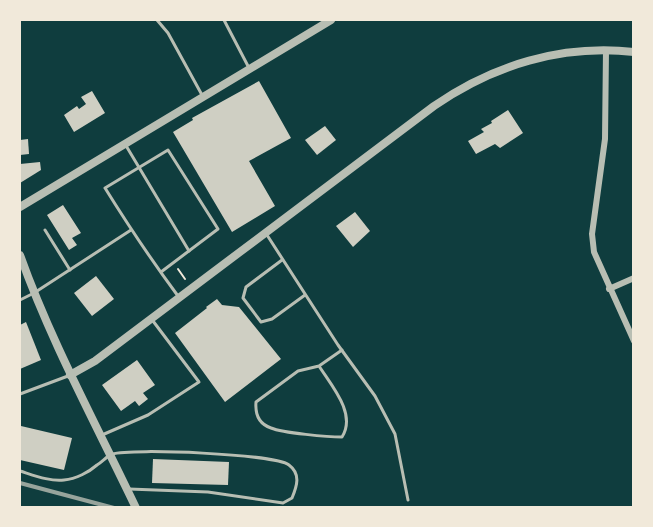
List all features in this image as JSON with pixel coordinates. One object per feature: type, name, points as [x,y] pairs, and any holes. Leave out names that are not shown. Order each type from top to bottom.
[{"type":"street","points":[[20,207],[331,20]]},
{"type":"street","points":[[70,375],[95,361],[434,106],[463,87],[492,73],[536,58],[568,52],[606,50],[633,52]]},
{"type":"street","points":[[606,50],[605,139],[592,234],[594,252],[633,341]]},
{"type":"street","points":[[20,255],[70,375],[136,507]]},
{"type":"street","points":[[609,289],[633,278]]},
{"type":"lane","points":[[158,20],[168,33],[203,97]]},
{"type":"lane","points":[[224,20],[249,69]]},
{"type":"lane","points":[[124,144],[189,251]]},
{"type":"lane","points":[[160,272],[218,229],[168,150],[105,188],[131,230],[160,272],[179,297]]},
{"type":"lane","points":[[45,230],[70,270]]},
{"type":"lane","points":[[20,300],[131,230]]},
{"type":"lane","points":[[266,233],[305,295],[375,396],[395,434],[408,500]]},
{"type":"lane","points":[[282,260],[246,287],[243,298],[261,322],[272,319],[305,295]]},
{"type":"lane","points":[[102,435],[148,415],[199,382],[152,318]]},
{"type":"lane","points":[[319,366],[345,410],[347,429],[342,437],[271,429],[261,422],[255,412],[256,402],[298,371],[319,366],[342,350]]},
{"type":"lane","points":[[20,394],[70,375]]},
{"type":"lane","points":[[20,471],[58,480],[68,480],[91,470],[111,454],[153,451],[237,455],[285,463],[294,470],[297,478],[292,498],[283,503],[208,492],[127,489]]},
{"type":"path","points":[[174,262],[185,279]]},
{"type":"building","points":[[259,81],[291,138],[249,161],[275,206],[232,232],[173,132],[193,120],[192,118]]},
{"type":"building","points":[[92,91],[105,113],[74,132],[64,115],[77,106],[79,109],[86,104],[81,97]]},
{"type":"building","points":[[508,110],[523,133],[500,148],[495,144],[476,154],[468,141],[484,132],[481,129]]},
{"type":"building","points":[[325,126],[336,140],[317,155],[305,140]]},
{"type":"building","points":[[28,139],[29,154],[20,155],[20,140]]},
{"type":"building","points":[[40,162],[41,170],[20,183],[20,164]]},
{"type":"building","points":[[63,205],[81,233],[72,238],[77,245],[69,250],[47,215]]},
{"type":"building","points":[[355,212],[370,231],[353,247],[336,226]]},
{"type":"building","points":[[96,276],[114,299],[92,316],[74,293]]},
{"type":"building","points":[[217,299],[222,305],[239,307],[281,359],[225,402],[175,333]]},
{"type":"building","points":[[26,322],[41,360],[20,369],[20,325]]},
{"type":"building","points":[[137,360],[155,385],[143,393],[148,399],[139,406],[135,401],[121,411],[102,385]]},
{"type":"building","points":[[21,426],[72,438],[64,470],[20,460]]},
{"type":"building","points":[[153,459],[229,462],[228,485],[152,483]]},
{"type":"railway","points":[[20,483],[114,508]]}]
